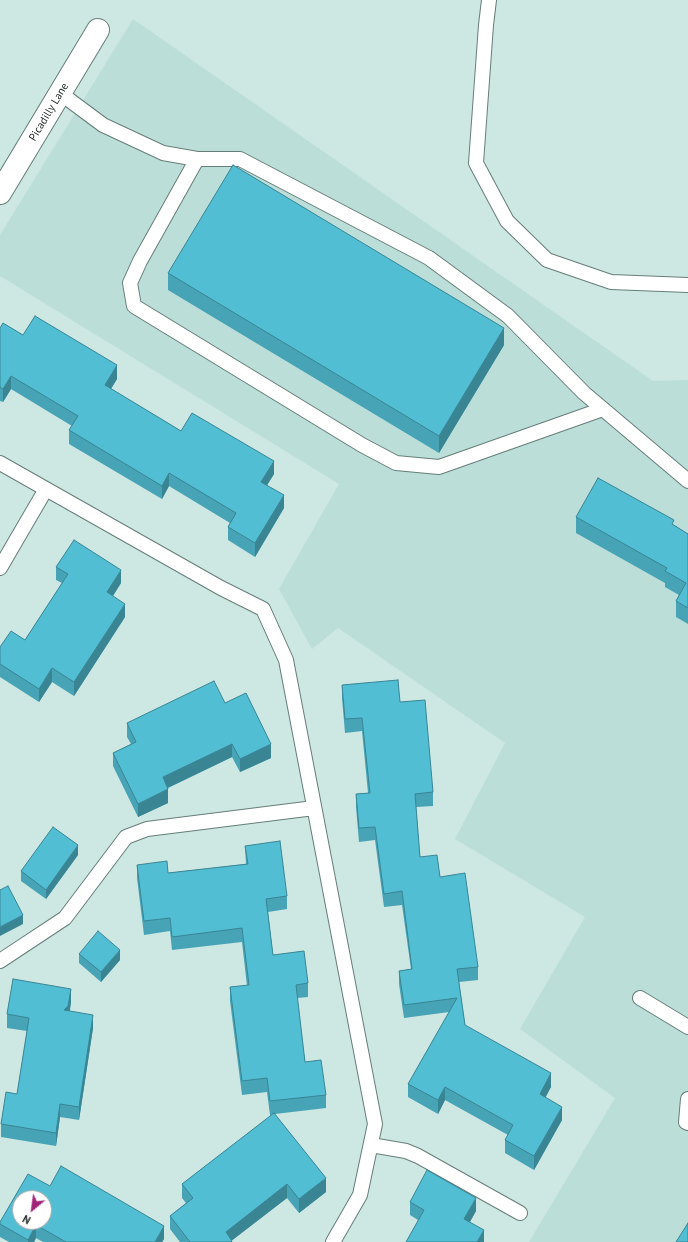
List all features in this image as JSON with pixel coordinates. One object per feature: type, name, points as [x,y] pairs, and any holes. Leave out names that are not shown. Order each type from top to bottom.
[{"type":"street","name":"Picadilly Lane","points":[[0,193],[98,30]]},
{"type":"lane","points":[[489,0],[476,163],[508,221],[547,260],[611,282],[688,285]]},
{"type":"lane","points":[[60,93],[103,125],[163,154],[197,160],[240,159],[429,258],[508,316],[584,393],[688,481]]},
{"type":"lane","points":[[197,160],[140,261],[130,283],[134,306],[362,445],[396,463],[439,468],[603,408]]},
{"type":"lane","points":[[0,463],[221,588],[263,609],[286,660],[375,1124],[360,1195],[333,1242]]},
{"type":"lane","points":[[0,568],[46,489]]},
{"type":"lane","points":[[0,961],[65,918],[126,837],[147,829],[314,808]]},
{"type":"lane","points":[[640,998],[688,1027]]},
{"type":"lane","points":[[688,1099],[686,1122],[688,1123]]},
{"type":"lane","points":[[371,1144],[406,1151],[418,1156],[520,1213]]},
{"type":"shaded area","points":[[133,19],[653,381],[688,380],[688,1242],[529,1242],[615,1098],[520,1029],[585,917],[455,839],[505,743],[338,628],[312,649],[279,589],[339,484],[0,276],[0,235]]},
{"type":"building","points":[[233,165],[504,328],[439,436],[168,273]]},
{"type":"building","points":[[35,316],[117,365],[105,385],[181,431],[192,413],[274,461],[261,482],[284,495],[255,543],[228,527],[236,513],[169,473],[162,486],[69,430],[78,416],[11,376],[3,389],[0,387],[0,328],[3,323],[23,335]]},
{"type":"building","points":[[598,478],[674,520],[672,524],[688,534],[688,608],[676,601],[686,583],[665,571],[667,568],[576,517]]},
{"type":"building","points":[[74,540],[121,570],[107,592],[125,604],[74,682],[52,668],[39,689],[0,664],[0,647],[11,631],[25,640],[68,574],[56,567]]},
{"type":"building","points":[[398,680],[400,702],[425,700],[433,792],[415,794],[420,857],[437,855],[440,877],[465,873],[478,967],[457,969],[465,1025],[551,1073],[540,1094],[562,1107],[534,1156],[505,1140],[513,1125],[445,1087],[438,1100],[408,1084],[457,998],[404,1005],[399,971],[412,969],[402,891],[384,894],[375,827],[359,828],[356,794],[370,793],[362,718],[345,719],[342,685]]},
{"type":"building","points":[[214,681],[225,703],[246,693],[271,744],[240,759],[232,744],[163,777],[168,789],[138,804],[113,753],[136,742],[127,723]]},
{"type":"building","points":[[53,827],[78,845],[46,890],[21,871]]},
{"type":"building","points":[[280,841],[287,896],[266,899],[273,955],[304,951],[308,983],[296,985],[305,1062],[321,1060],[326,1095],[270,1101],[267,1078],[242,1081],[230,987],[249,985],[242,928],[172,937],[170,918],[144,921],[137,865],[167,861],[168,873],[248,864],[245,846]]},
{"type":"building","points":[[8,886],[23,915],[0,927],[0,890]]},
{"type":"building","points":[[98,931],[120,950],[101,972],[79,954]]},
{"type":"building","points":[[13,979],[71,989],[68,1006],[64,1010],[93,1015],[79,1107],[60,1104],[56,1133],[1,1124],[6,1092],[17,1094],[29,1018],[7,1014]]},
{"type":"building","points":[[274,1113],[326,1178],[299,1199],[287,1184],[226,1232],[232,1241],[231,1242],[190,1242],[170,1216],[193,1198],[182,1184]]},
{"type":"building","points":[[61,1166],[164,1226],[155,1242],[66,1242],[45,1230],[52,1230],[52,1190],[19,1190],[28,1174],[50,1186]]},
{"type":"building","points":[[427,1170],[476,1198],[464,1219],[484,1230],[477,1242],[406,1242],[424,1210],[410,1202]]},
{"type":"building","points":[[12,1201],[12,1230],[33,1230],[28,1240],[0,1224]]},
{"type":"building","points":[[688,1223],[688,1242],[676,1242]]}]
